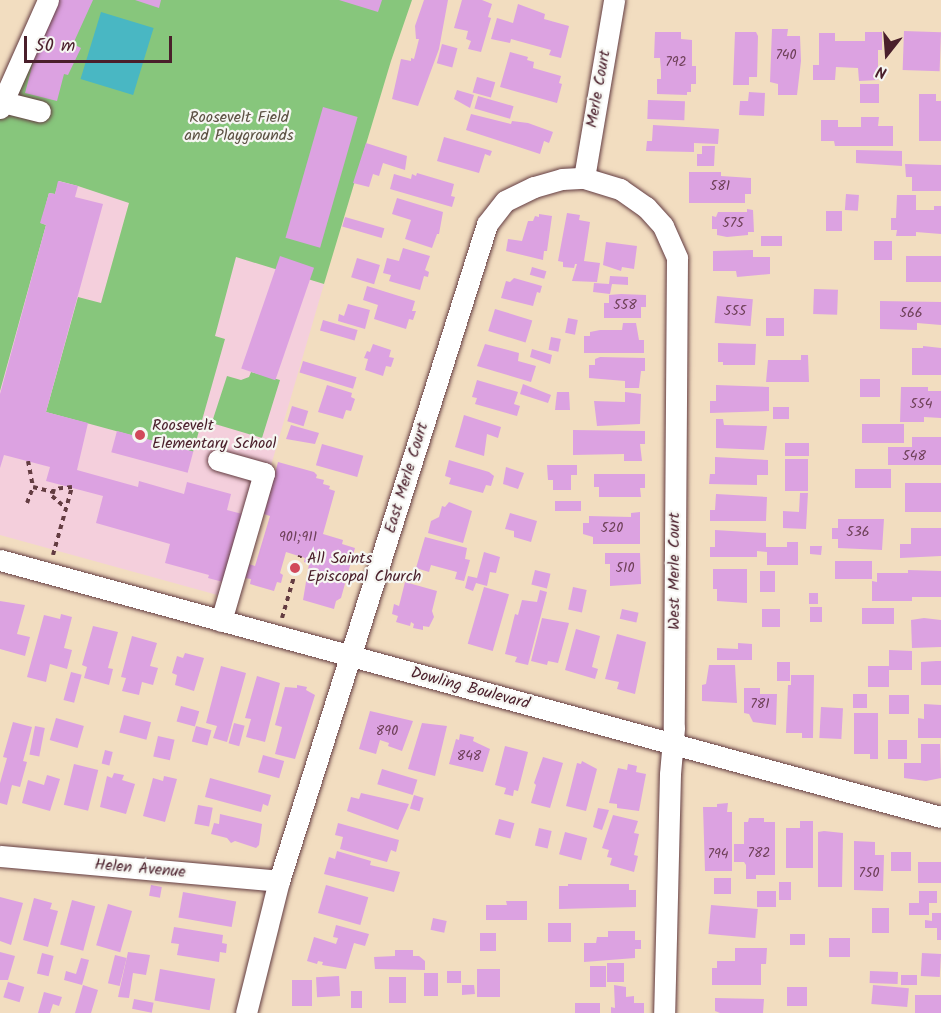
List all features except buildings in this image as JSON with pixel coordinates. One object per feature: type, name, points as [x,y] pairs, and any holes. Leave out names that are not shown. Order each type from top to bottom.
[{"type":"street","points":[[40,111],[2,105],[48,0]]},
{"type":"street","name":"Merle Court","points":[[584,178],[614,0]]},
{"type":"street","name":"East Merle Court","points":[[246,1013],[279,882],[487,224],[506,201],[534,187],[562,179],[584,178]]},
{"type":"street","name":"West Merle Court","points":[[584,178],[620,189],[645,207],[663,226],[677,258],[672,745],[664,1013]]},
{"type":"street","points":[[218,460],[264,472],[221,621]]},
{"type":"street","name":"Dowling Boulevard","points":[[0,561],[672,745],[941,816]]},
{"type":"street","name":"Helen Avenue","points":[[0,856],[279,882]]},
{"type":"path","points":[[27,503],[33,487],[28,461]]},
{"type":"path","points":[[33,487],[53,492]]},
{"type":"path","points":[[48,573],[72,487],[54,489],[53,492]]},
{"type":"path","points":[[53,492],[52,495],[66,508]]},
{"type":"path","points":[[277,636],[300,556]]},
{"type":"shaded area","name":"Roosevelt Elementary School","points":[[71,169],[129,203],[101,304],[214,336],[236,256],[324,284],[232,599],[0,535],[0,211]]},
{"type":"green space","name":"Roosevelt Field and Playgrounds","points":[[40,0],[412,0],[391,61],[324,284],[236,257],[215,336],[225,339],[193,452],[46,412],[78,297],[101,303],[129,203],[78,186],[59,181],[55,194],[49,193],[41,223],[46,225],[0,391],[0,88]]},
{"type":"green space","points":[[251,372],[280,380],[262,438],[215,424],[213,419],[227,376],[241,380],[249,377]]},
{"type":"water","points":[[101,12],[154,28],[133,95],[81,79]]},
{"type":"place","name":"Roosevelt Elementary School","points":[[140,435]]},
{"type":"place","name":"All Saints Episcopal Church","points":[[295,568]]}]
